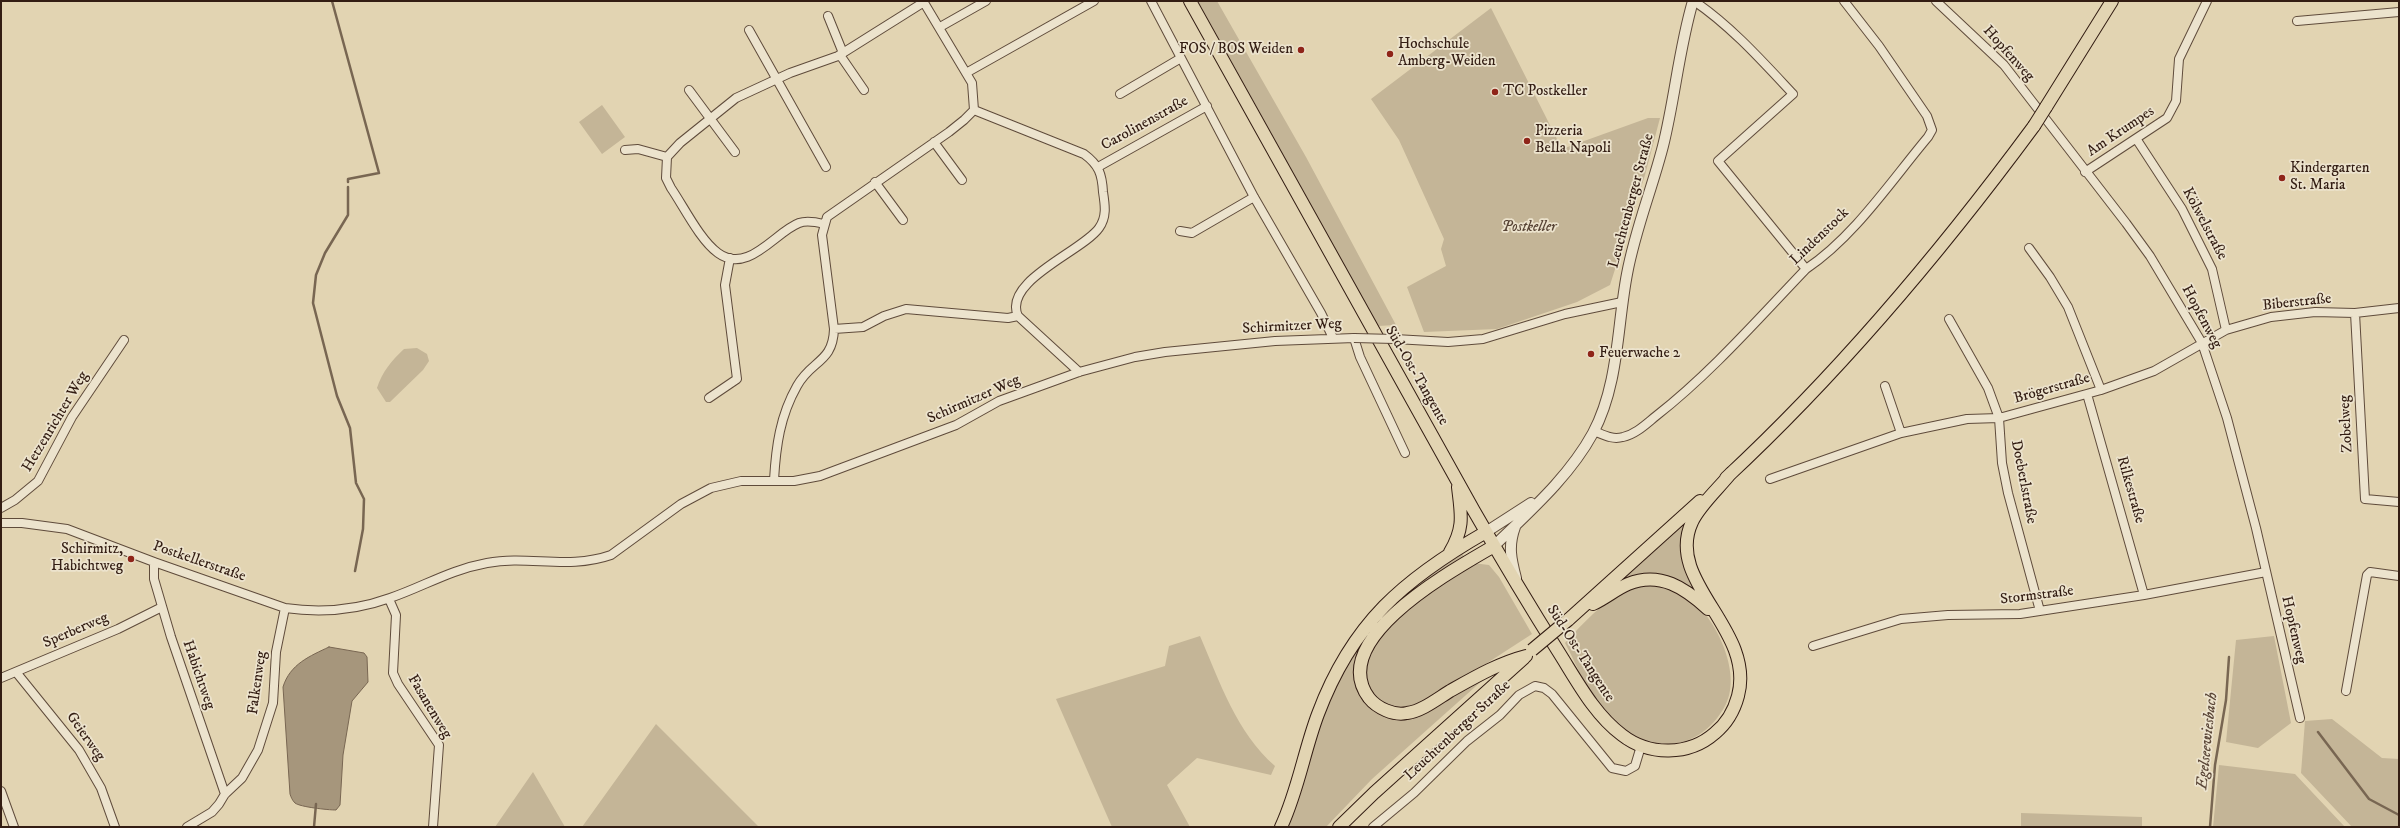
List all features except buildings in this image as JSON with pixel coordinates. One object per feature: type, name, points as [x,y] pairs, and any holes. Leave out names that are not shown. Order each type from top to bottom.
[{"type":"main road","name":"Süd-Ost-Tangente","points":[[1190,1],[1494,546],[1577,682],[1602,716],[1621,734],[1641,746],[1664,751],[1684,749],[1706,740],[1724,724],[1731,714],[1736,702],[1741,674],[1737,652],[1693,575],[1688,560],[1687,541],[1691,523],[1731,473]]},
{"type":"main road","points":[[1339,827],[1374,793],[1529,653],[1568,620],[1731,473],[1834,371],[1915,280],[1994,181],[2034,126],[2112,1]]},
{"type":"main road","points":[[1450,553],[1459,537],[1462,525],[1457,480]]},
{"type":"main road","points":[[1282,827],[1317,716],[1344,656],[1382,606],[1407,583],[1450,553],[1486,532]]},
{"type":"main road","points":[[1494,546],[1419,592],[1391,617],[1365,651],[1362,662],[1361,682],[1371,701],[1382,709],[1395,713],[1407,714],[1427,705],[1502,662],[1529,653]]},
{"type":"main road","points":[[1578,611],[1629,584],[1653,580],[1667,581],[1688,591],[1719,619]]},
{"type":"street","points":[[940,27],[986,1]]},
{"type":"street","points":[[966,73],[1094,1]]},
{"type":"street","points":[[1152,1],[1254,197],[1321,313],[1333,338]]},
{"type":"street","points":[[1694,1],[1706,9],[1762,62],[1793,94],[1718,161],[1806,269]]},
{"type":"street","name":"Leuchtenberger Straße","points":[[1494,546],[1552,489],[1572,466],[1594,431],[1610,386],[1622,302],[1632,247],[1663,146],[1684,36],[1694,1]]},
{"type":"street","name":"Lindenstock","points":[[1594,431],[1613,438],[1631,434],[1642,428],[1672,404],[1733,346],[1806,269],[1818,261],[1847,233],[1932,130],[1931,124],[1918,103],[1879,46],[1844,1]]},
{"type":"street","name":"Hopfenweg","points":[[1936,1],[2004,65],[2150,256],[2202,343],[2227,418],[2266,572],[2300,718]]},
{"type":"street","name":"Am Krumpes","points":[[2085,172],[2137,140],[2167,118],[2176,101],[2179,58],[2207,1]]},
{"type":"street","points":[[774,480],[777,441],[785,411],[797,385],[831,350],[834,329],[822,235],[827,217],[934,142],[964,120],[974,110],[972,83],[924,2],[842,54],[776,78],[736,98],[680,143],[667,157],[666,178],[671,188],[712,248],[719,254],[730,258],[745,258],[756,253],[798,224],[813,222],[824,224]]},
{"type":"street","points":[[2297,21],[2399,12]]},
{"type":"street","points":[[828,16],[842,54],[864,90]]},
{"type":"street","points":[[749,30],[826,167]]},
{"type":"street","points":[[1120,94],[1181,58]]},
{"type":"street","points":[[689,90],[735,152]]},
{"type":"street","name":"Carolinenstraße","points":[[1098,167],[1206,106]]},
{"type":"street","points":[[974,110],[1084,154],[1098,167],[1102,174],[1105,210],[1099,228],[1026,284],[1016,300],[1015,308],[1018,316],[1079,372]]},
{"type":"street","name":"Kölwelstraße","points":[[2137,140],[2182,210],[2212,269],[2226,330]]},
{"type":"street","points":[[934,142],[962,180]]},
{"type":"street","points":[[625,150],[638,149],[667,157]]},
{"type":"street","points":[[875,182],[903,220]]},
{"type":"street","points":[[1180,231],[1192,233],[1254,197]]},
{"type":"street","points":[[2029,248],[2050,276],[2068,307],[2101,390]]},
{"type":"street","points":[[709,398],[737,379],[725,285],[730,258]]},
{"type":"street","name":"Schirmitzer Weg","points":[[389,599],[457,570],[483,564],[584,562],[611,555],[698,493],[741,481],[794,481],[820,476],[956,425],[999,401],[1079,372],[1135,356],[1275,341],[1333,338],[1395,338],[1448,342],[1483,339],[1566,314],[1622,302]]},
{"type":"street","name":"Biberstraße","points":[[2202,343],[2226,330],[2271,317],[2315,312],[2355,313],[2399,308]]},
{"type":"street","points":[[834,329],[863,327],[884,316],[906,309],[1008,318],[1018,316]]},
{"type":"street","name":"Zobelweg","points":[[2355,313],[2365,499],[2399,502]]},
{"type":"street","name":"Doeberlstraße","points":[[1949,319],[1988,388],[1999,418],[2002,463],[2008,493],[2040,611]]},
{"type":"street","name":"Schirmitzer Weg","points":[[1354,338],[1360,357],[1405,453]]},
{"type":"street","name":"Hetzenrichter Weg","points":[[1,508],[16,500],[38,481],[72,417],[124,340]]},
{"type":"street","name":"Brögerstraße","points":[[1770,479],[1901,432],[1967,419],[1999,418],[2101,390],[2154,371],[2202,343]]},
{"type":"street","points":[[1885,386],[1901,432]]},
{"type":"street","name":"Rilkestraße","points":[[2086,394],[2144,595]]},
{"type":"street","name":"Leuchtenberger Straße","points":[[1486,532],[1552,489]]},
{"type":"street","name":"Postkellerstraße","points":[[1,523],[22,523],[67,529],[154,562],[285,608],[303,611],[335,610],[389,599]]},
{"type":"street","points":[[1515,525],[1510,540],[1510,554],[1518,585]]},
{"type":"street","name":"Habichtweg","points":[[154,562],[154,579],[162,607],[224,794]]},
{"type":"street","name":"Stormstraße","points":[[1813,646],[1901,619],[2020,614],[2144,595],[2266,572]]},
{"type":"street","points":[[2346,690],[2367,575],[2370,572],[2399,576]]},
{"type":"street","name":"Fasanenweg","points":[[389,599],[396,615],[393,673],[398,684],[439,745],[433,827]]},
{"type":"street","name":"Sperberweg","points":[[1,678],[118,628],[162,607]]},
{"type":"street","name":"Falkenweg","points":[[187,827],[212,812],[224,794],[242,778],[250,766],[266,730],[273,703],[276,652],[285,608]]},
{"type":"street","name":"Geierweg","points":[[16,672],[79,750],[101,788],[115,827]]},
{"type":"street","name":"Leuchtenberger Straße","points":[[1373,827],[1414,793],[1466,741],[1500,715],[1519,695],[1535,686],[1544,688],[1552,694],[1612,768],[1626,771],[1635,766],[1641,746]]},
{"type":"street","points":[[1,791],[14,827]]},
{"type":"green space","points":[[1198,1],[1217,1],[1306,157],[1396,325],[1378,326]]},
{"type":"green space","name":"Postkeller","points":[[1491,8],[1562,149],[1648,118],[1660,118],[1645,175],[1610,285],[1577,302],[1497,329],[1424,332],[1407,287],[1446,266],[1441,249],[1444,239],[1399,140],[1371,99]]},
{"type":"green space","points":[[602,105],[625,137],[602,154],[579,122]]},
{"type":"green space","points":[[417,348],[427,354],[429,361],[423,370],[390,402],[386,402],[377,388],[379,382],[392,362],[404,349]]},
{"type":"green space","points":[[1691,515],[1682,536],[1681,545],[1683,563],[1696,593],[1674,579],[1618,582]]},
{"type":"green space","points":[[1462,553],[1464,557],[1404,598],[1383,616],[1366,636],[1356,657],[1354,679],[1366,703],[1390,717],[1494,670],[1372,779],[1326,827],[1287,827],[1318,724],[1337,679],[1376,619],[1418,581]]},
{"type":"green space","points":[[1472,563],[1489,565],[1499,577],[1532,634],[1444,691],[1410,707],[1391,708],[1372,696],[1366,684],[1368,654],[1399,614]]},
{"type":"green space","points":[[1653,584],[1681,593],[1699,607],[1717,632],[1724,646],[1731,677],[1730,691],[1726,704],[1716,720],[1704,731],[1690,739],[1675,744],[1660,744],[1644,741],[1629,734],[1614,723],[1592,696],[1565,643],[1584,623],[1615,597],[1626,591]]},
{"type":"green space","points":[[1200,636],[1230,706],[1239,722],[1261,753],[1275,766],[1271,775],[1197,758],[1167,785],[1190,827],[1112,827],[1056,699],[1165,666],[1169,646]]},
{"type":"green space","points":[[2274,636],[2291,723],[2258,748],[2226,742],[2236,640]]},
{"type":"green space","points":[[2332,719],[2382,758],[2399,759],[2399,827],[2352,827],[2301,773],[2305,721]]},
{"type":"green space","points":[[656,724],[759,827],[582,827]]},
{"type":"green space","points":[[2219,765],[2295,774],[2345,827],[2213,827]]},
{"type":"green space","points":[[533,772],[565,827],[495,827]]},
{"type":"green space","points":[[2021,813],[2142,817],[2142,827],[2021,826]]},
{"type":"shaded area","points":[[329,647],[364,653],[367,657],[368,682],[352,701],[343,755],[340,805],[336,810],[302,806],[295,803],[291,797],[283,687],[290,672],[308,658]]},
{"type":"waterway","points":[[332,1],[379,173],[348,179],[348,182]]},
{"type":"waterway","points":[[348,187],[348,215],[325,253],[316,275],[313,303],[337,396],[350,428],[356,483],[364,499],[363,529],[355,571]]},
{"type":"waterway","name":"Egelseewiesbach","points":[[2210,827],[2215,765],[2226,700],[2229,657]]},
{"type":"waterway","points":[[2318,732],[2369,799],[2399,815]]},
{"type":"waterway","points":[[314,827],[316,804]]},
{"type":"place","name":"FOS / BOS Weiden","points":[[1301,50]]},
{"type":"place","name":"Hochschule Amberg-Weiden","points":[[1390,54]]},
{"type":"place","name":"TC Postkeller","points":[[1495,92]]},
{"type":"place","name":"Pizzeria Bella Napoli","points":[[1527,141]]},
{"type":"place","name":"Kindergarten St. Maria","points":[[2282,178]]},
{"type":"place","name":"Feuerwache 2","points":[[1591,354]]},
{"type":"place","name":"Schirmitz, Habichtweg","points":[[131,559]]}]
